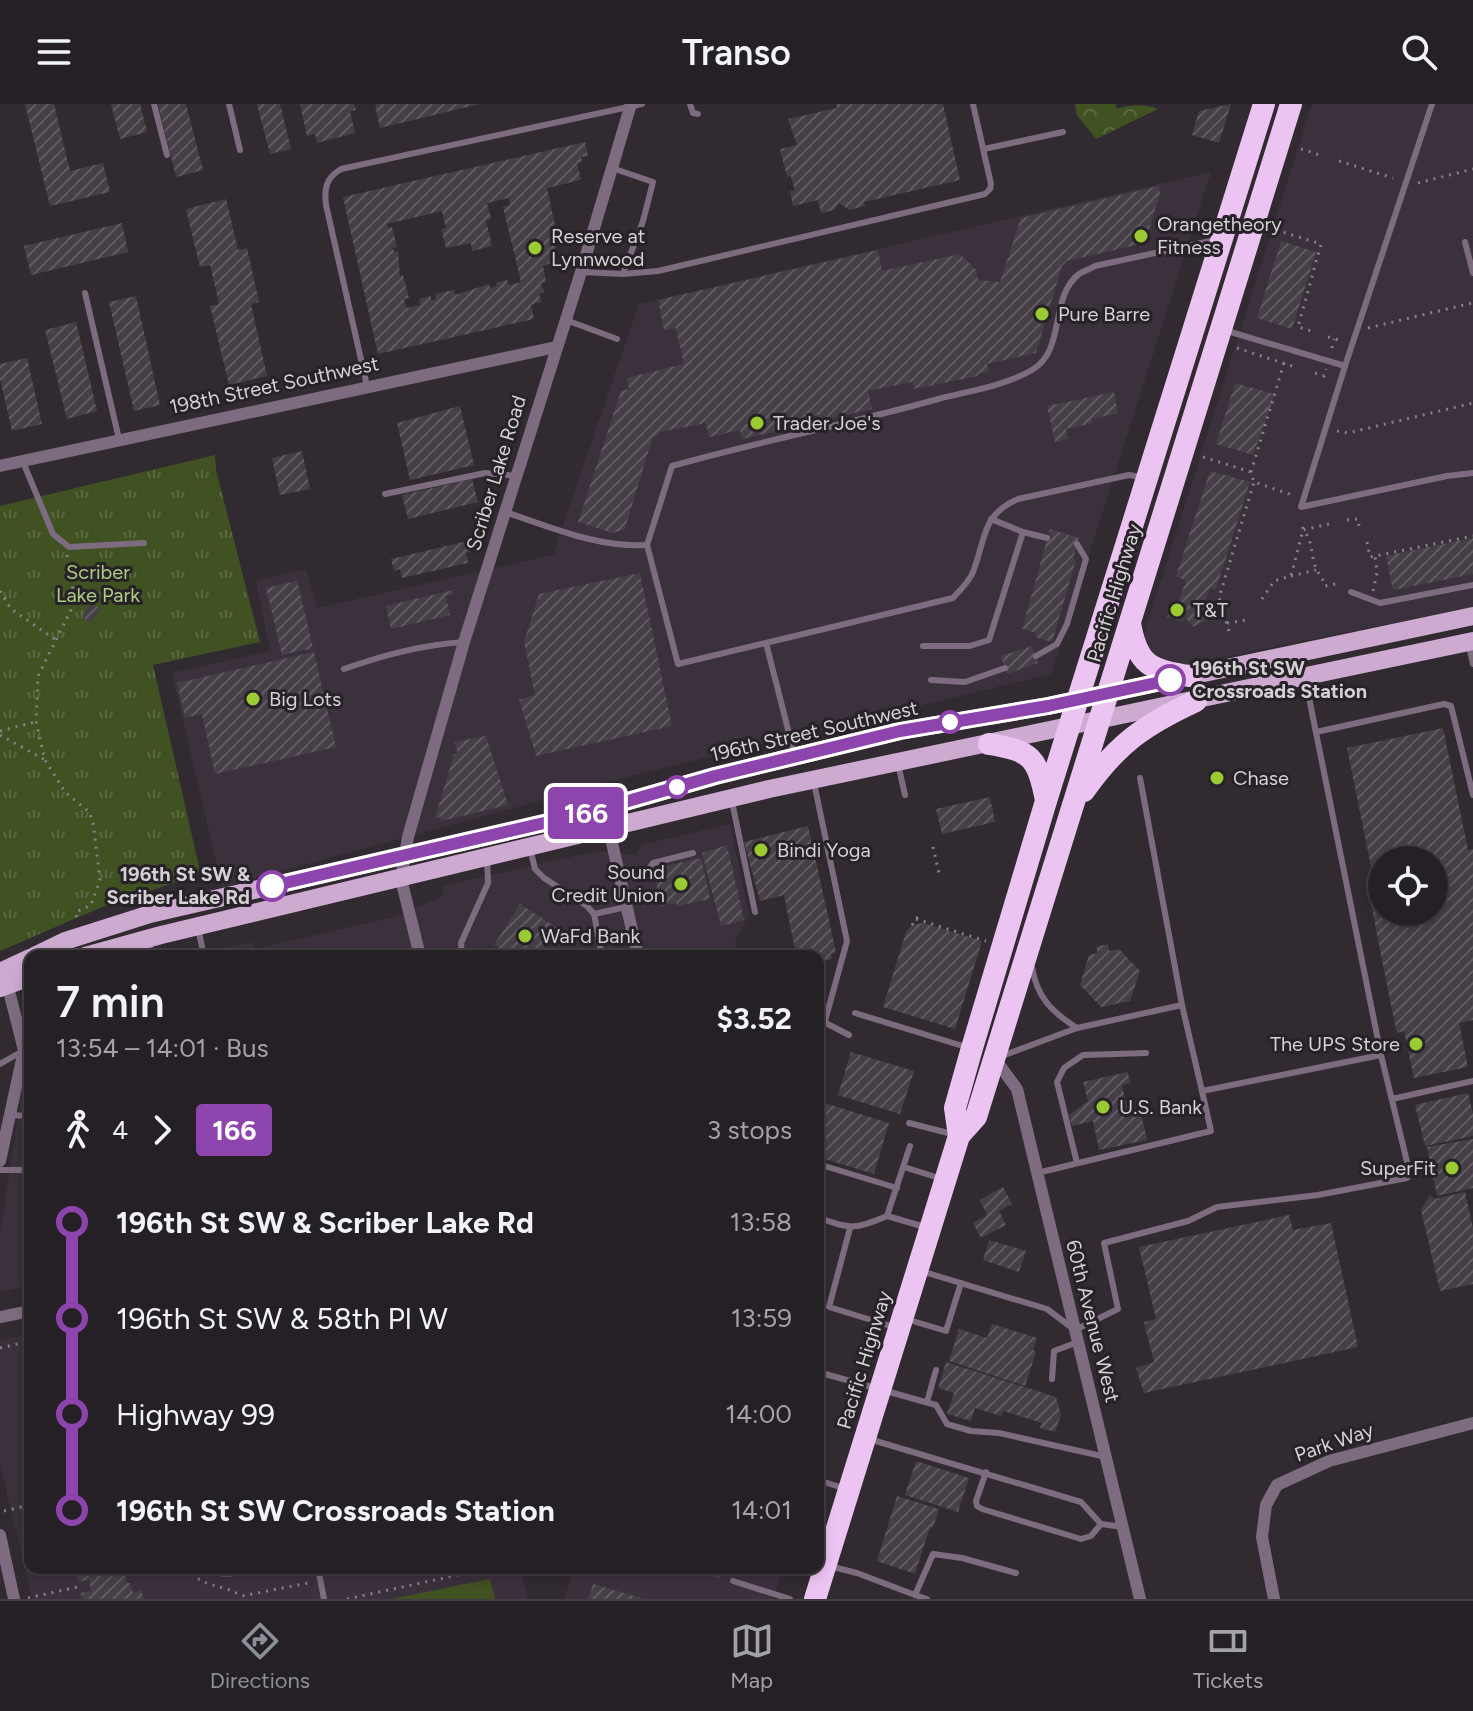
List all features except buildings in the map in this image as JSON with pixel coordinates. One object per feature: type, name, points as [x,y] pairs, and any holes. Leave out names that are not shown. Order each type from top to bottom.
[{"type":"highway","name":"Pacific Highway","points":[[959,1136],[955,1108],[972,1048],[1264,104]]},
{"type":"highway","name":"Pacific Highway","points":[[824,1557],[849,1490],[959,1136],[976,1117],[995,1059],[1291,104]]},
{"type":"highway","points":[[1130,621],[1137,651],[1147,663],[1159,671],[1190,676]]},
{"type":"highway","points":[[1068,816],[1099,770],[1121,746],[1157,719],[1196,701]]},
{"type":"highway","points":[[989,744],[1010,747],[1032,758],[1039,771],[1046,801]]},
{"type":"highway","name":"Pacific Highway","points":[[815,1599],[820,1574]]},
{"type":"main road","name":"196th Street Southwest","points":[[46,950],[71,938],[150,914],[404,856],[900,731],[1079,699],[1473,616]]},
{"type":"main road","points":[[1305,678],[1307,670],[1337,659],[1350,642]]},
{"type":"main road","points":[[128,950],[149,947],[198,926],[609,830],[769,789],[1471,642]]},
{"type":"main road","points":[[769,789],[792,770],[795,757]]},
{"type":"main road","points":[[609,830],[609,821],[633,807],[633,799]]},
{"type":"main road","points":[[59,950],[71,938]]},
{"type":"main road","name":"196th Street Southwest","points":[[3,982],[24,964]]},
{"type":"main road","points":[[3,982],[24,970]]},
{"type":"main road","points":[[3,982],[24,978]]},
{"type":"street","name":"Scriber Lake Road","points":[[404,856],[464,642],[611,168],[634,105]]},
{"type":"street","name":"198th Street Southwest","points":[[0,466],[556,347]]},
{"type":"street","points":[[609,830],[637,950]]},
{"type":"street","points":[[404,856],[401,879],[419,950]]},
{"type":"street","points":[[3,982],[24,1050]]},
{"type":"street","name":"60th Avenue West","points":[[995,1059],[1017,1089],[1140,1599]]},
{"type":"street","points":[[0,1161],[3,1136],[24,1071]]},
{"type":"street","points":[[0,1317],[24,1312]]},
{"type":"street","name":"Park Way","points":[[1274,1599],[1262,1537],[1266,1505],[1277,1485],[1329,1461],[1473,1423]]},
{"type":"street","points":[[0,1535],[14,1599]]},
{"type":"lane","points":[[154,104],[167,155]]},
{"type":"lane","points":[[229,104],[240,150]]},
{"type":"lane","points":[[690,104],[693,113],[698,114]]},
{"type":"lane","points":[[581,272],[623,274],[693,263],[985,194],[991,184],[973,104]]},
{"type":"lane","points":[[1432,104],[1301,507],[1473,473]]},
{"type":"lane","points":[[367,386],[326,205],[324,191],[333,173],[634,105]]},
{"type":"lane","points":[[984,149],[1063,132]]},
{"type":"lane","points":[[611,168],[653,182],[643,221],[623,274]]},
{"type":"lane","points":[[1148,479],[1129,475],[1018,499],[1001,506],[991,519],[972,576],[953,598],[678,664],[647,545],[672,466],[881,415],[1034,370],[1049,352],[1066,295],[1080,273],[1095,266],[1222,239]]},
{"type":"lane","points":[[1465,242],[1473,273]]},
{"type":"lane","points":[[85,293],[119,439]]},
{"type":"lane","points":[[566,320],[617,339]]},
{"type":"lane","points":[[1221,329],[1345,366]]},
{"type":"lane","points":[[23,462],[53,534],[69,547],[144,543]]},
{"type":"lane","points":[[385,494],[485,473],[517,476]]},
{"type":"lane","points":[[505,512],[589,539],[625,546],[647,545]]},
{"type":"lane","points":[[991,519],[1047,538]]},
{"type":"lane","points":[[923,646],[970,646],[989,640],[1023,532]]},
{"type":"lane","points":[[1036,656],[1057,644],[1067,624],[1086,559],[1077,544]]},
{"type":"lane","points":[[1351,592],[1380,603],[1473,585]]},
{"type":"lane","points":[[344,669],[421,646],[464,642]]},
{"type":"lane","points":[[1471,642],[1473,664]]},
{"type":"lane","points":[[766,643],[795,757]]},
{"type":"lane","points":[[931,680],[965,682],[1005,668]]},
{"type":"lane","points":[[1052,1379],[1054,1351],[1118,1309],[1104,1243],[1188,1221],[1217,1207],[1318,1195],[1407,1178],[1409,1170],[1381,1055],[1305,678]]},
{"type":"lane","points":[[1316,732],[1444,704],[1451,706],[1473,795]]},
{"type":"lane","points":[[898,761],[905,795]]},
{"type":"lane","points":[[1037,1173],[1211,1131],[1182,1005],[1140,778]]},
{"type":"lane","points":[[814,780],[847,941],[824,1011]]},
{"type":"lane","points":[[731,799],[755,912]]},
{"type":"lane","points":[[530,848],[535,869],[594,914],[601,950]]},
{"type":"lane","points":[[620,880],[646,873],[653,863],[693,853]]},
{"type":"lane","points":[[462,950],[461,943],[488,883],[487,858]]},
{"type":"lane","points":[[594,914],[627,907]]},
{"type":"lane","points":[[198,926],[203,950]]},
{"type":"lane","points":[[1029,945],[1034,983],[1042,1000],[1077,1028]]},
{"type":"lane","points":[[995,1059],[1077,1028],[1182,1005]]},
{"type":"lane","points":[[855,1013],[972,1048]]},
{"type":"lane","points":[[824,1022],[849,1035]]},
{"type":"lane","points":[[0,1064],[24,1050]]},
{"type":"lane","points":[[1077,1163],[1057,1082],[1064,1068],[1083,1055],[1146,1053]]},
{"type":"lane","points":[[1202,1091],[1381,1055]]},
{"type":"lane","points":[[1392,1099],[1473,1081]]},
{"type":"lane","points":[[10,1115],[24,1116]]},
{"type":"lane","points":[[909,1123],[959,1136]]},
{"type":"lane","points":[[887,1216],[910,1146]]},
{"type":"lane","points":[[824,1166],[897,1188]]},
{"type":"lane","points":[[904,1167],[945,1180]]},
{"type":"lane","points":[[0,1170],[24,1170]]},
{"type":"lane","points":[[824,1220],[850,1228],[861,1227],[887,1216],[930,1228]]},
{"type":"lane","points":[[850,1228],[829,1307],[946,1331],[961,1283]]},
{"type":"lane","points":[[917,1270],[1047,1309],[1076,1336]]},
{"type":"lane","points":[[927,1402],[936,1370]]},
{"type":"lane","points":[[824,1374],[936,1405],[947,1424],[1106,1457]]},
{"type":"lane","points":[[865,1438],[1081,1502],[1101,1524],[1123,1527]]},
{"type":"lane","points":[[986,1472],[976,1501],[982,1509],[1081,1539],[1091,1536],[1101,1524]]},
{"type":"lane","points":[[824,1482],[849,1490]]},
{"type":"lane","points":[[915,1595],[933,1554],[962,1558],[1016,1573]]},
{"type":"lane","points":[[824,1565],[857,1573],[927,1599]]},
{"type":"lane","points":[[319,1574],[324,1599]]},
{"type":"lane","points":[[733,1581],[790,1599]]},
{"type":"path","points":[[1301,149],[1323,156]]},
{"type":"path","points":[[1339,161],[1393,178]]},
{"type":"path","points":[[1414,184],[1473,169]]},
{"type":"path","points":[[1276,230],[1321,244],[1298,327],[1311,331]]},
{"type":"path","points":[[1368,328],[1472,303]]},
{"type":"path","points":[[1328,337],[1342,341]]},
{"type":"path","points":[[1332,348],[1334,339]]},
{"type":"path","points":[[1237,348],[1298,368]]},
{"type":"path","points":[[1229,631],[1219,598],[1254,482],[1251,472],[1284,363]]},
{"type":"path","points":[[1315,373],[1324,376],[1326,369]]},
{"type":"path","points":[[1337,431],[1348,433],[1473,403]]},
{"type":"path","points":[[1203,457],[1251,472]]},
{"type":"path","points":[[1254,482],[1289,494],[1291,499]]},
{"type":"path","points":[[1347,520],[1358,519],[1359,526]]},
{"type":"path","points":[[1291,576],[1303,530],[1302,521]]},
{"type":"path","points":[[1303,530],[1329,524]]},
{"type":"path","points":[[1303,530],[1309,536],[1316,570],[1323,576],[1325,586],[1340,583]]},
{"type":"path","points":[[1367,542],[1370,557],[1473,536]]},
{"type":"path","points":[[69,547],[67,557],[75,602],[38,676],[36,722],[45,760],[65,792],[89,812],[93,822],[100,880],[91,905],[76,912],[71,938]]},
{"type":"path","points":[[1373,595],[1377,573],[1375,556]]},
{"type":"path","points":[[1262,599],[1274,581],[1316,570]]},
{"type":"path","points":[[0,591],[11,609],[56,640]]},
{"type":"path","points":[[1227,623],[1246,620]]},
{"type":"path","points":[[0,733],[36,722]]},
{"type":"path","points":[[0,733],[45,760]]},
{"type":"path","points":[[933,847],[939,873],[935,875]]},
{"type":"path","points":[[912,925],[917,917],[986,941]]},
{"type":"path","points":[[0,1348],[24,1342]]},
{"type":"path","points":[[4,1511],[24,1506]]},
{"type":"path","points":[[191,1574],[196,1580],[229,1588],[242,1596],[308,1583]]},
{"type":"path","points":[[347,1599],[462,1574]]},
{"type":"path","points":[[28,1598],[82,1586]]},
{"type":"shaded area","points":[[1312,104],[1473,104],[1473,607],[1178,666],[1157,663],[1144,638],[1145,631]]},
{"type":"shaded area","points":[[1211,172],[1051,674],[635,775],[222,887],[172,673],[270,651],[256,581],[306,569],[317,608],[553,555],[639,304]]},
{"type":"shaded area","points":[[730,824],[749,915],[735,940],[738,950],[215,950],[252,942],[255,949],[398,916],[443,896],[442,886],[597,851],[636,855],[641,845]]},
{"type":"shaded area","points":[[24,1075],[24,1286],[0,1292],[0,1237]]},
{"type":"shaded area","points":[[24,1335],[24,1565],[0,1463],[0,1341]]},
{"type":"shaded area","points":[[26,1574],[522,1574],[528,1599],[32,1599]]},
{"type":"shaded area","points":[[571,1574],[781,1574],[773,1599],[565,1599]]},
{"type":"green space","points":[[1075,104],[1115,104],[1117,109],[1143,105],[1158,109],[1096,139],[1077,115]]},
{"type":"green space","name":"Scriber Lake Park","points":[[215,455],[216,470],[260,642],[153,665],[200,871],[180,881],[102,907],[0,951],[0,506]]},
{"type":"green space","points":[[490,1579],[495,1599],[391,1599]]},
{"type":"bus line","name":"166","points":[[272,886],[583,814],[715,776],[900,731],[1048,706],[1170,680]]},
{"type":"place","name":"Orangetheory Fitness","points":[[1141,236]]},
{"type":"place","name":"Reserve at Lynnwood","points":[[535,248]]},
{"type":"place","name":"Pure Barre","points":[[1042,314]]},
{"type":"place","name":"Trader Joe's","points":[[757,423]]},
{"type":"place","name":"T&T","points":[[1177,610]]},
{"type":"place","name":"196th St SW Crossroads Station","points":[[1170,680]]},
{"type":"place","name":"Big Lots","points":[[253,699]]},
{"type":"place","name":"Chase","points":[[1217,778]]},
{"type":"place","name":"Bindi Yoga","points":[[761,850]]},
{"type":"place","name":"Sound Credit Union","points":[[681,884]]},
{"type":"place","name":"196th St SW & Scriber Lake Rd","points":[[272,886]]},
{"type":"place","name":"WaFd Bank","points":[[525,936]]},
{"type":"place","name":"The UPS Store","points":[[1416,1044]]},
{"type":"place","name":"U.S. Bank","points":[[1103,1107]]},
{"type":"place","name":"SuperFit","points":[[1452,1168]]}]
